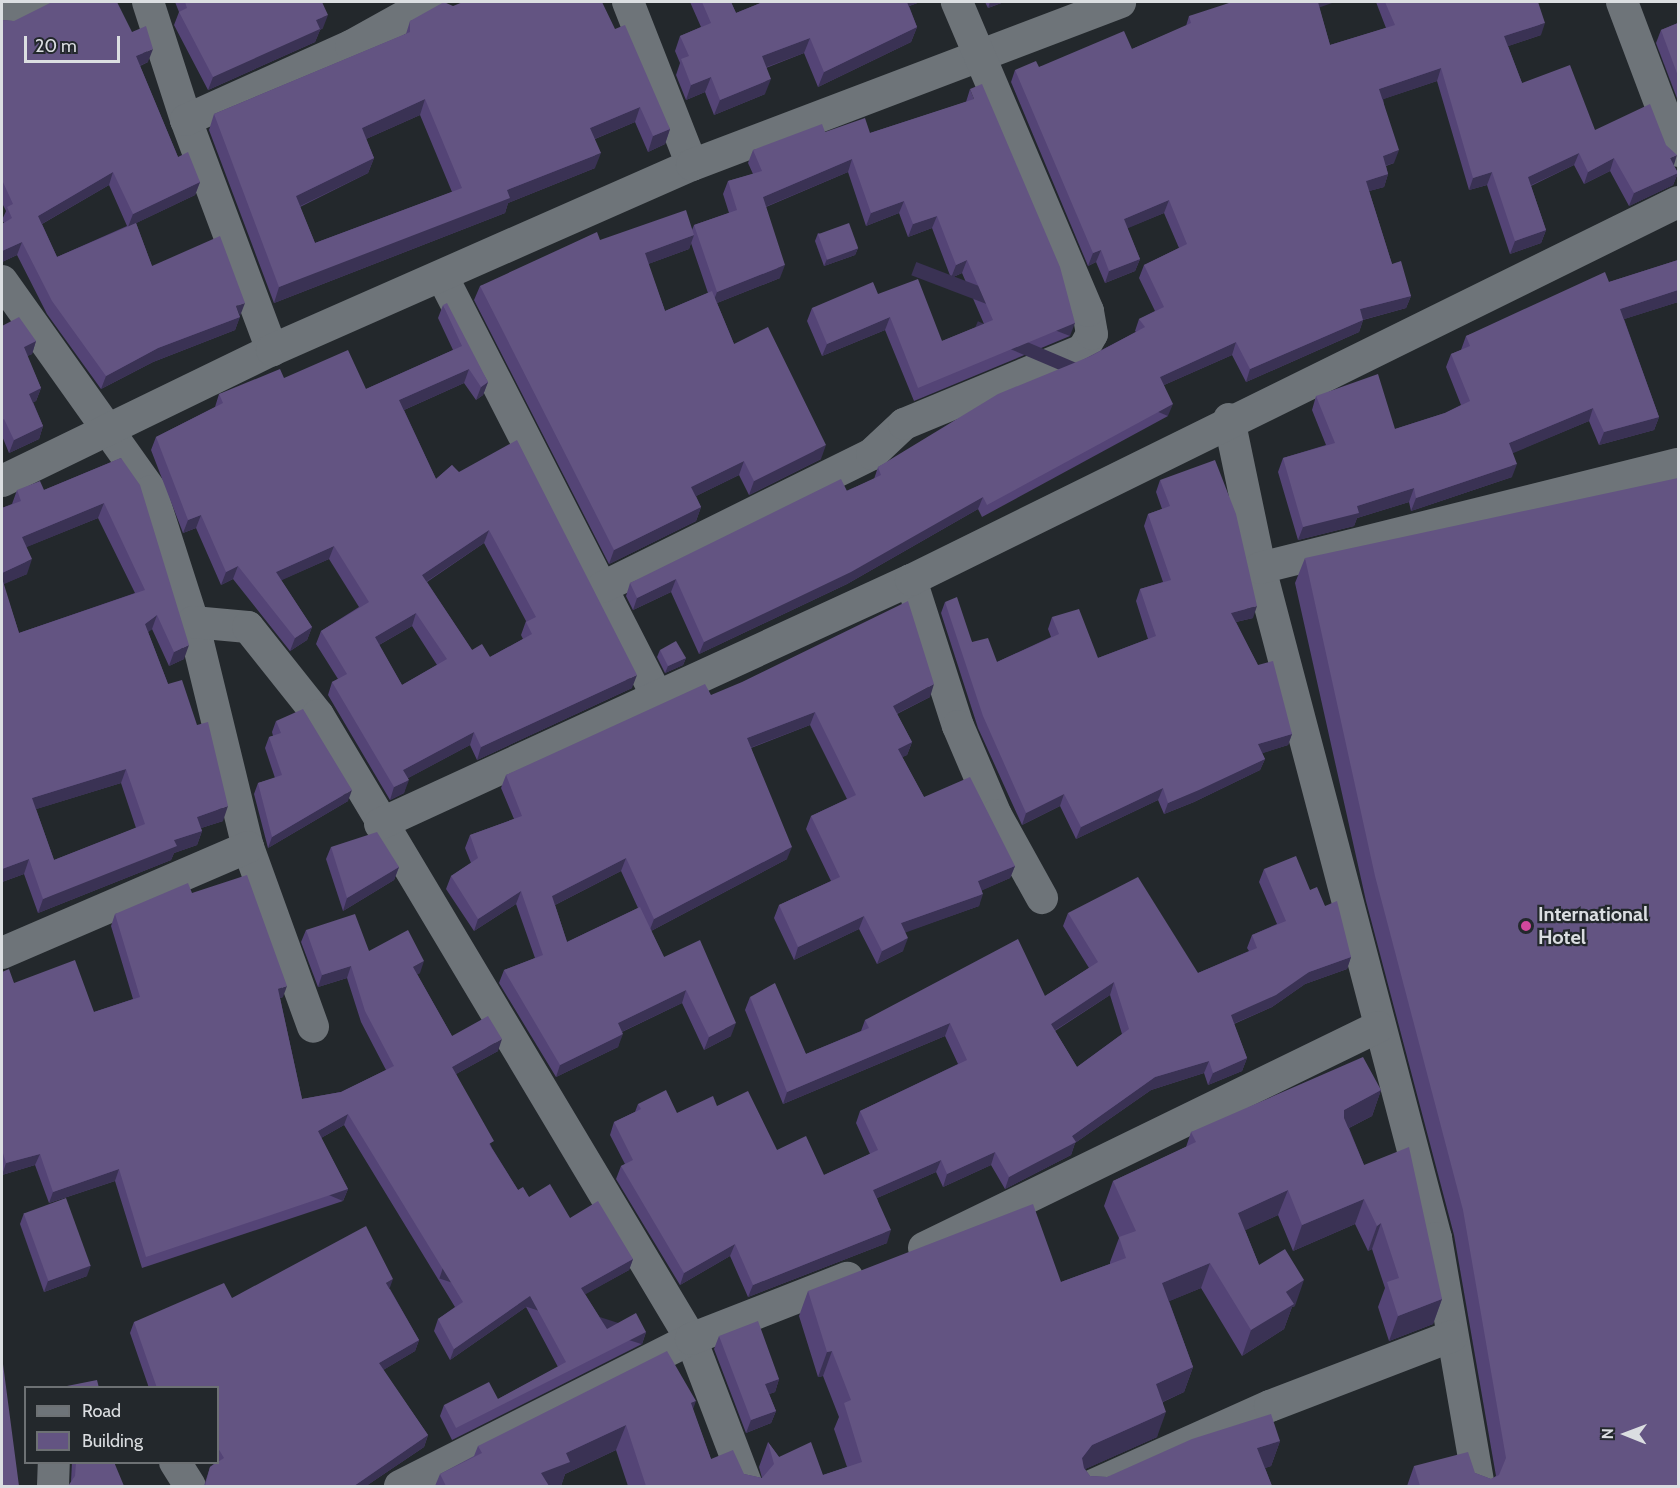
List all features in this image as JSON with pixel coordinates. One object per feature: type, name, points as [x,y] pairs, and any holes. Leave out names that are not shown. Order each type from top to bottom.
[{"type":"street","points":[[2,18],[36,2]]},
{"type":"street","points":[[148,2],[186,120],[272,350]]},
{"type":"street","points":[[186,120],[351,46],[430,2]]},
{"type":"street","points":[[628,2],[692,165]]},
{"type":"street","points":[[603,587],[872,454],[904,424],[1083,350],[1092,334],[1088,311],[957,2]]},
{"type":"street","points":[[2,481],[272,350],[692,165],[979,53],[1120,2]]},
{"type":"street","points":[[1622,2],[1678,151]]},
{"type":"street","points":[[380,824],[910,580],[1229,419],[1581,254],[1678,202]]},
{"type":"street","points":[[442,276],[603,587],[657,697]]},
{"type":"street","points":[[2,281],[110,430],[151,491],[193,622],[248,847],[313,1028]]},
{"type":"street","points":[[1229,419],[1260,568],[1378,1027],[1436,1238],[1479,1486]]},
{"type":"street","points":[[1260,568],[1678,464]]},
{"type":"street","points":[[910,580],[958,726],[996,815],[1042,898]]},
{"type":"street","points":[[193,622],[248,627],[318,716],[380,824],[691,1339],[747,1486]]},
{"type":"street","points":[[2,953],[248,847]]},
{"type":"street","points":[[400,1486],[691,1339],[954,1236],[1152,1133],[1378,1027]]},
{"type":"street","points":[[1091,1486],[1270,1406],[1452,1336]]},
{"type":"street","points":[[53,1486],[54,1464]]},
{"type":"street","points":[[176,1464],[190,1486]]},
{"type":"building","points":[[52,2],[117,2],[132,32],[146,26],[153,49],[136,56],[178,157],[188,152],[200,182],[133,214],[113,172],[38,216],[57,257],[136,223],[152,266],[220,236],[245,303],[236,306],[240,317],[158,348],[106,376],[52,301],[22,242],[2,251],[2,224],[12,218],[7,207],[13,204],[2,180],[2,20],[14,21]]},
{"type":"building","points":[[185,2],[322,2],[328,15],[316,20],[320,29],[213,77],[179,12],[187,8]]},
{"type":"building","points":[[444,2],[453,6],[463,2],[602,2],[615,29],[625,25],[670,129],[653,136],[640,107],[590,128],[601,153],[507,190],[510,198],[279,287],[214,114],[410,32],[410,21]],"holes":[[[425,99],[462,188],[315,243],[296,196],[374,158],[362,128]]]},
{"type":"building","points":[[702,2],[731,2],[736,13],[763,2],[907,2],[917,27],[824,72],[810,38],[762,56],[771,79],[720,100],[711,77],[691,85],[681,59],[689,56],[680,36],[711,23]]},
{"type":"building","points":[[1232,2],[1318,2],[1330,45],[1395,25],[1385,2],[1538,2],[1545,23],[1504,36],[1522,83],[1570,65],[1595,130],[1650,104],[1666,145],[1677,155],[1670,158],[1678,173],[1634,193],[1614,158],[1588,172],[1579,153],[1528,177],[1546,230],[1515,241],[1492,172],[1473,178],[1441,68],[1379,89],[1399,150],[1383,156],[1388,174],[1366,181],[1392,264],[1401,261],[1411,296],[1360,309],[1363,320],[1250,369],[1236,342],[1160,377],[1173,404],[987,505],[983,497],[851,572],[704,642],[676,579],[637,598],[630,583],[841,479],[847,491],[881,475],[878,467],[998,394],[1091,356],[1145,327],[1139,319],[1164,307],[1144,265],[1187,244],[1169,200],[1124,219],[1140,259],[1109,271],[1101,250],[1093,253],[1015,70],[1036,61],[1039,67],[1124,31],[1132,49],[1191,23],[1189,16]]},
{"type":"building","points":[[1678,23],[1678,76],[1661,30]]},
{"type":"building","points":[[982,84],[1060,267],[1075,323],[918,388],[890,317],[827,344],[812,308],[873,282],[878,294],[918,279],[942,341],[993,320],[967,260],[956,265],[937,216],[913,224],[904,201],[871,213],[852,159],[763,197],[785,265],[717,292],[694,225],[737,210],[728,181],[762,171],[753,150],[822,124],[825,132],[865,118],[870,133],[974,99],[970,89]]},
{"type":"building","points":[[686,210],[694,235],[645,253],[665,311],[712,291],[734,344],[768,327],[826,445],[754,481],[744,461],[691,487],[701,507],[614,550],[480,286],[597,232],[600,240]]},
{"type":"building","points":[[849,223],[858,248],[827,260],[818,234]]},
{"type":"building","points":[[1678,260],[1678,290],[1620,309],[1659,417],[1604,432],[1593,408],[1509,443],[1517,464],[1416,498],[1414,488],[1357,506],[1359,513],[1303,527],[1283,458],[1335,443],[1316,396],[1378,374],[1395,429],[1445,413],[1470,401],[1451,354],[1470,346],[1466,336],[1605,272],[1609,282]]},
{"type":"building","points":[[447,303],[488,382],[481,387],[469,369],[399,400],[436,479],[452,465],[459,472],[517,440],[637,675],[481,747],[474,732],[403,770],[409,780],[394,787],[332,682],[347,674],[321,631],[369,602],[334,546],[276,572],[312,627],[295,638],[238,566],[226,572],[201,515],[188,520],[156,437],[223,403],[219,394],[280,369],[284,378],[348,350],[366,389],[462,346],[443,305]],"holes":[[[489,530],[536,617],[526,622],[532,634],[490,657],[482,644],[472,650],[422,575]],[[416,613],[447,659],[402,685],[375,637]]]},
{"type":"building","points":[[19,317],[36,341],[24,347],[41,388],[29,394],[43,426],[14,440],[4,419],[2,420],[2,326]]},
{"type":"building","points":[[121,458],[140,485],[189,645],[174,652],[157,615],[145,624],[168,684],[182,680],[197,725],[208,722],[228,806],[197,817],[202,831],[174,840],[177,846],[43,899],[29,859],[2,869],[2,578],[19,633],[145,590],[104,503],[22,537],[32,559],[2,573],[2,508],[21,501],[17,490],[40,481],[44,490]],"holes":[[[126,769],[145,824],[54,860],[32,798]]]},
{"type":"building","points":[[1215,460],[1236,514],[1257,606],[1231,613],[1258,665],[1273,661],[1292,734],[1258,744],[1265,759],[1168,803],[1163,788],[1081,827],[1064,794],[1026,813],[983,716],[945,602],[957,597],[972,642],[988,638],[997,662],[1059,634],[1052,617],[1079,609],[1098,658],[1156,636],[1140,589],[1171,580],[1148,514],[1170,506],[1160,480]]},
{"type":"building","name":"International Hotel","points":[[1678,478],[1678,1486],[1420,1486],[1414,1466],[1468,1452],[1475,1473],[1491,1479],[1499,1475],[1506,1458],[1463,1210],[1375,876],[1305,558]]},
{"type":"building","points":[[908,601],[934,684],[893,706],[912,742],[898,749],[924,797],[970,777],[1015,866],[978,881],[983,894],[901,923],[908,938],[882,951],[864,916],[798,947],[779,905],[840,877],[811,816],[856,795],[815,712],[747,738],[792,847],[654,919],[626,858],[552,896],[567,942],[640,907],[664,957],[700,940],[736,1023],[709,1037],[686,990],[618,1023],[623,1034],[560,1065],[504,970],[543,955],[521,891],[478,919],[451,876],[478,858],[470,835],[522,816],[506,775],[705,684],[711,695],[742,682]]},
{"type":"building","points":[[676,641],[686,658],[668,666],[660,650]]},
{"type":"building","points":[[303,709],[352,790],[272,837],[258,783],[282,775],[269,737],[281,733],[276,721]]},
{"type":"building","points":[[377,832],[399,867],[347,898],[331,847]]},
{"type":"building","points":[[1296,856],[1310,890],[1317,887],[1325,906],[1337,901],[1351,957],[1309,972],[1276,995],[1231,1015],[1247,1058],[1213,1073],[1209,1061],[1155,1077],[1072,1136],[1076,1142],[1009,1177],[995,1152],[947,1174],[941,1160],[873,1190],[891,1230],[753,1285],[735,1244],[684,1273],[621,1166],[633,1160],[614,1122],[641,1109],[638,1104],[666,1090],[677,1113],[713,1096],[717,1106],[748,1091],[777,1150],[806,1136],[824,1175],[878,1150],[860,1111],[967,1060],[950,1023],[787,1092],[750,997],[775,983],[806,1054],[869,1028],[865,1020],[1018,939],[1045,996],[1098,962],[1068,913],[1138,877],[1198,973],[1257,948],[1252,935],[1286,921],[1264,869]],"holes":[[[1114,982],[1129,1029],[1077,1067],[1051,1024]]]},
{"type":"building","points":[[247,875],[287,986],[278,989],[302,1099],[341,1092],[394,1066],[365,1011],[351,966],[322,975],[306,930],[355,914],[369,951],[408,930],[424,961],[413,967],[452,1036],[488,1016],[502,1039],[452,1067],[494,1141],[489,1144],[518,1190],[523,1187],[529,1197],[550,1184],[570,1218],[598,1201],[633,1259],[581,1288],[607,1329],[636,1313],[646,1332],[456,1428],[444,1405],[489,1382],[498,1399],[566,1362],[530,1296],[454,1349],[438,1319],[463,1302],[348,1114],[318,1131],[348,1189],[146,1257],[119,1169],[53,1192],[40,1154],[6,1163],[2,1150],[2,972],[9,969],[14,983],[75,960],[94,1012],[140,997],[115,914],[188,883],[192,893]]},
{"type":"building","points":[[1363,1057],[1381,1090],[1344,1110],[1344,1118],[1364,1165],[1409,1147],[1442,1299],[1398,1316],[1387,1282],[1399,1278],[1381,1223],[1377,1226],[1364,1199],[1302,1225],[1288,1190],[1238,1213],[1259,1265],[1285,1249],[1304,1280],[1286,1292],[1294,1304],[1251,1330],[1210,1263],[1162,1283],[1193,1367],[1156,1384],[1166,1412],[1092,1445],[1082,1458],[1084,1468],[1090,1476],[1107,1477],[1192,1439],[1271,1414],[1280,1441],[1257,1448],[1272,1486],[646,1486],[626,1425],[566,1453],[570,1462],[541,1473],[549,1486],[446,1486],[440,1474],[482,1453],[478,1446],[667,1351],[696,1401],[691,1403],[711,1459],[733,1450],[744,1474],[762,1478],[774,1464],[768,1442],[779,1457],[811,1442],[823,1475],[862,1462],[844,1403],[851,1400],[832,1351],[827,1352],[808,1291],[1033,1204],[1061,1282],[1126,1258],[1119,1237],[1136,1231],[1113,1181],[1196,1142],[1191,1132]]},
{"type":"building","points":[[66,1198],[91,1266],[48,1281],[24,1213]]},
{"type":"building","points":[[2,1221],[3,1364],[19,1486],[2,1486]]},
{"type":"building","points":[[366,1226],[393,1279],[386,1283],[419,1340],[379,1363],[428,1435],[354,1486],[205,1486],[210,1467],[219,1464],[224,1458],[219,1450],[219,1386],[156,1386],[134,1322],[224,1283],[232,1298]]},
{"type":"building","points":[[758,1321],[779,1379],[765,1384],[776,1411],[751,1420],[719,1336]]},
{"type":"building","points":[[97,1380],[98,1386],[67,1386]]},
{"type":"building","points":[[76,1464],[115,1464],[124,1486],[68,1486],[75,1476]]},
{"type":"place","name":"International Hotel","points":[[1526,926]]}]
